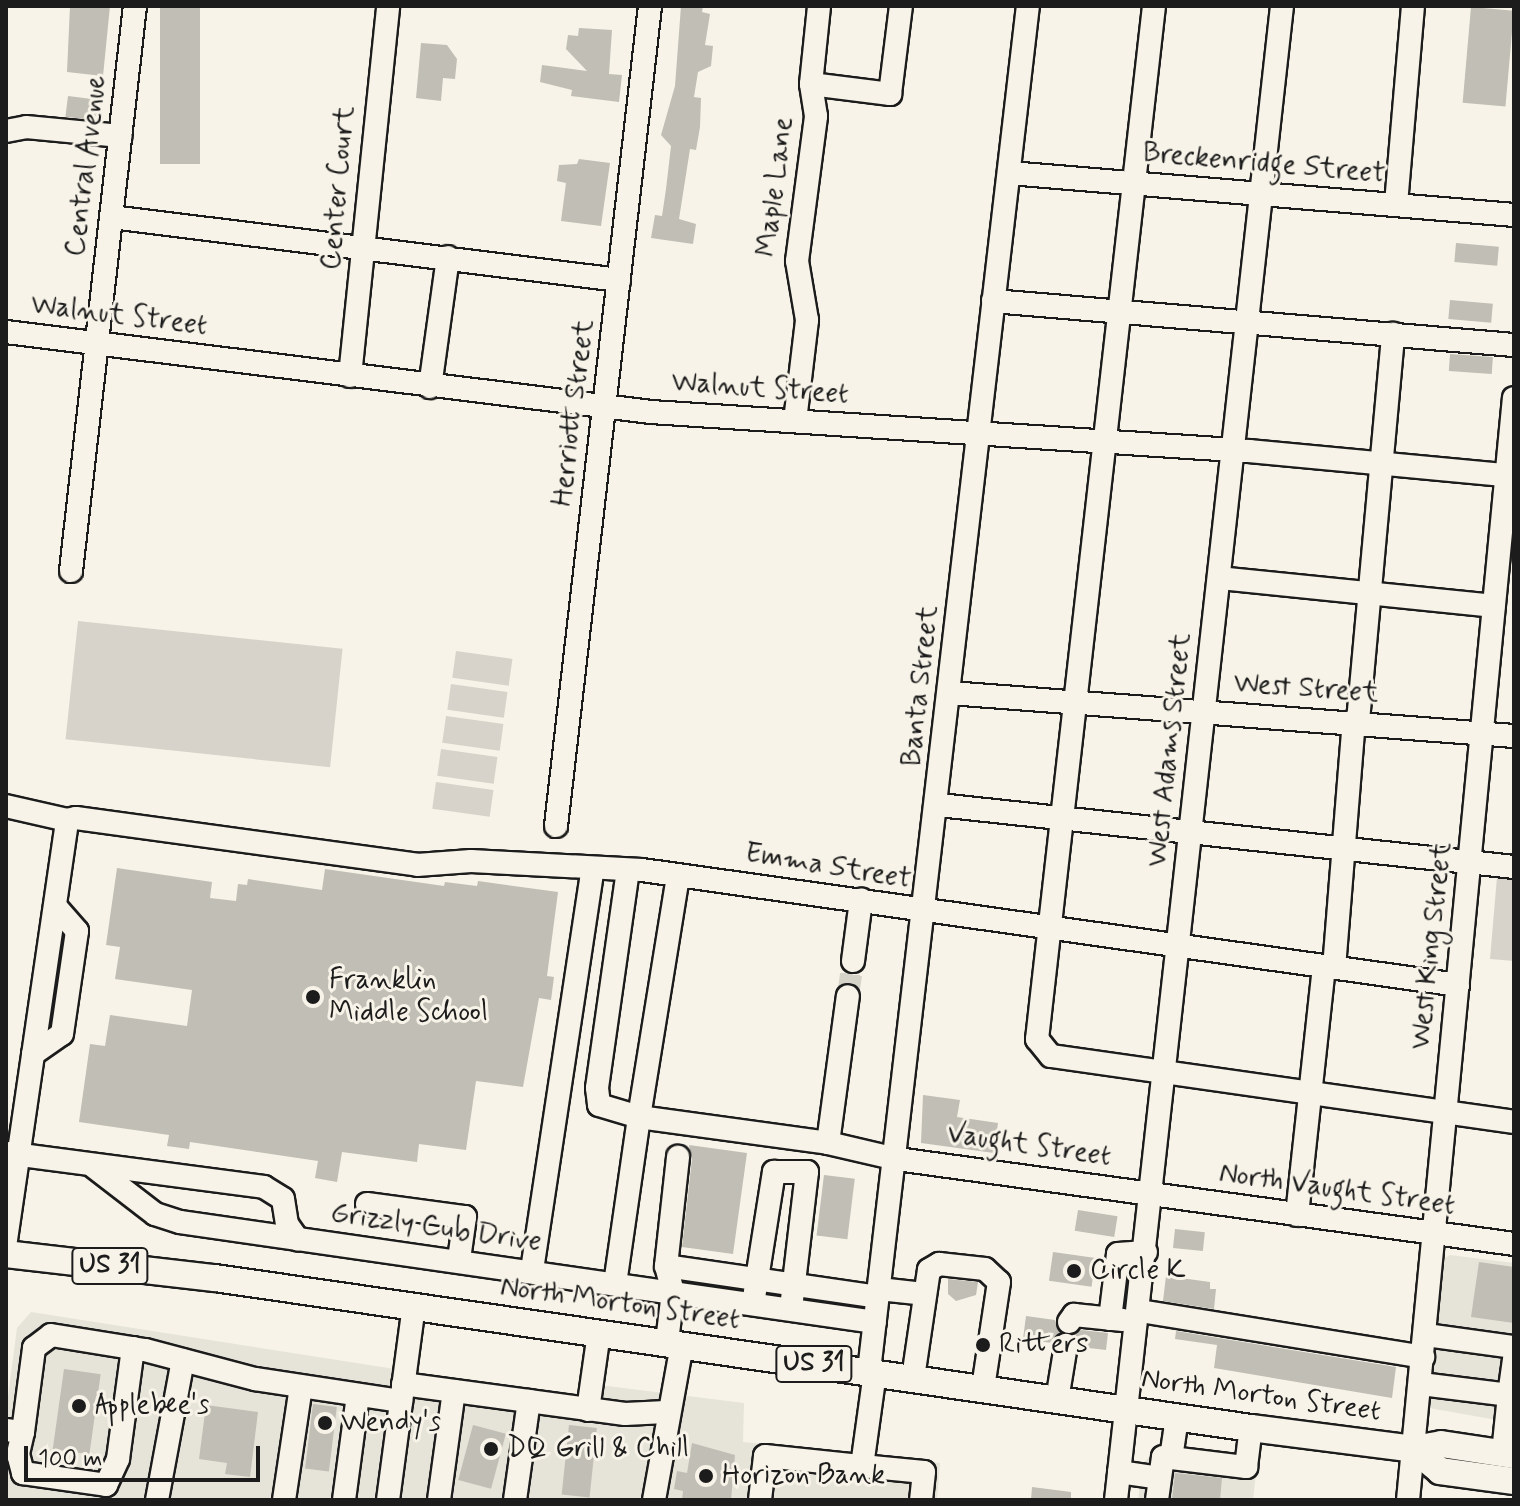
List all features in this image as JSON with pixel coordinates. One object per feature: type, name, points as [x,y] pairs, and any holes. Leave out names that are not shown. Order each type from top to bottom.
[{"type":"main road","name":"North Morton Street","points":[[6,1254],[414,1306],[1251,1428],[1414,1449],[1441,1444],[1508,1454]]},
{"type":"main road","name":"North Morton Street","points":[[1414,1449],[1440,1471],[1514,1481]]},
{"type":"street","name":"Central Avenue","points":[[71,571],[135,6]]},
{"type":"street","name":"Center Court","points":[[350,376],[388,6]]},
{"type":"street","name":"Herriott Street","points":[[556,826],[650,6]]},
{"type":"street","name":"Maple Lane","points":[[795,421],[807,320],[797,273],[816,116],[811,84],[819,6]]},
{"type":"street","points":[[811,84],[890,94],[901,6]]},
{"type":"street","name":"Banta Street","points":[[862,1466],[875,1322],[939,805],[1028,6]]},
{"type":"street","points":[[1154,6],[1079,701],[1052,931],[1037,1029],[1040,1048],[1051,1056],[1514,1122]]},
{"type":"street","name":"West Adams Street","points":[[1116,1500],[1166,1073],[1245,321],[1282,6]]},
{"type":"street","points":[[1396,204],[1413,6]]},
{"type":"street","points":[[6,131],[26,127],[121,136]]},
{"type":"street","name":"Breckenridge Street","points":[[1009,173],[1514,215]]},
{"type":"street","points":[[111,217],[619,280]]},
{"type":"street","points":[[430,387],[448,257]]},
{"type":"street","points":[[993,301],[1514,345]]},
{"type":"street","name":"Walnut Street","points":[[6,332],[604,408],[1107,444],[1232,449],[1511,475]]},
{"type":"street","points":[[1297,1215],[1310,1092],[1344,847],[1393,334]]},
{"type":"street","name":"West King Street","points":[[1408,1500],[1472,861],[1481,733],[1511,475],[1514,398]]},
{"type":"street","points":[[1219,578],[1494,606]]},
{"type":"street","name":"West Street","points":[[950,693],[1356,721],[1514,736]]},
{"type":"street","points":[[939,805],[1514,867]]},
{"type":"street","name":"Emma Street","points":[[6,806],[67,820],[417,865],[471,861],[678,875],[1052,931],[1458,985]]},
{"type":"street","points":[[6,1240],[12,1154],[33,1054],[67,820]]},
{"type":"street","points":[[532,1270],[593,869]]},
{"type":"street","name":"Vaught Street","points":[[628,870],[597,1088],[599,1105],[608,1111],[828,1143],[897,1159],[1152,1193]]},
{"type":"street","points":[[615,1284],[678,875]]},
{"type":"street","points":[[853,961],[861,900]]},
{"type":"street","points":[[828,1143],[848,996]]},
{"type":"street","name":"Grizzly Cub Drive","points":[[12,1154],[94,1167],[155,1214],[298,1240],[459,1259],[875,1322]]},
{"type":"street","points":[[654,1500],[674,1344],[673,1292],[666,1266],[678,1157]]},
{"type":"street","points":[[94,1167],[276,1192],[298,1240]]},
{"type":"street","points":[[753,1304],[774,1172],[807,1172],[791,1309]]},
{"type":"street","name":"North Vaught Street","points":[[1152,1193],[1514,1244]]},
{"type":"street","points":[[367,1204],[465,1217],[459,1259]]},
{"type":"street","points":[[1110,1319],[1118,1254],[1146,1252]]},
{"type":"street","points":[[913,1378],[924,1294],[934,1265],[985,1269],[997,1275],[983,1388]]},
{"type":"street","points":[[666,1266],[794,1285],[924,1294]]},
{"type":"street","points":[[388,1500],[414,1306]]},
{"type":"street","points":[[1069,1322],[1074,1315],[1110,1319],[1139,1316],[1424,1346],[1514,1347]]},
{"type":"street","points":[[588,1410],[599,1333]]},
{"type":"street","points":[[133,1348],[118,1459],[106,1485],[23,1473],[14,1431],[34,1348],[43,1337],[133,1348],[301,1386],[358,1395],[454,1391],[588,1410],[666,1412]]},
{"type":"street","points":[[1057,1400],[1066,1345]]},
{"type":"street","points":[[1508,1454],[1509,1395],[1514,1358]]},
{"type":"street","points":[[157,1500],[183,1360]]},
{"type":"street","points":[[1421,1384],[1509,1395]]},
{"type":"street","points":[[284,1500],[301,1386]]},
{"type":"street","points":[[439,1500],[454,1391]]},
{"type":"street","points":[[344,1500],[358,1395]]},
{"type":"street","points":[[515,1500],[529,1401]]},
{"type":"street","points":[[1163,1479],[1177,1418]]},
{"type":"street","points":[[1119,1472],[1163,1479],[1246,1467],[1251,1428]]},
{"type":"street","points":[[760,1500],[765,1456],[924,1472],[921,1500]]},
{"type":"shaded area","points":[[78,621],[343,649],[330,767],[66,739]]},
{"type":"shaded area","points":[[456,651],[512,659],[509,686],[452,678]]},
{"type":"shaded area","points":[[451,684],[507,692],[504,718],[447,710]]},
{"type":"shaded area","points":[[446,716],[503,724],[500,751],[442,743]]},
{"type":"shaded area","points":[[441,749],[497,757],[494,784],[437,776]]},
{"type":"shaded area","points":[[436,782],[493,790],[490,817],[432,809]]},
{"type":"shaded area","points":[[1497,877],[1514,878],[1514,961],[1490,959]]},
{"type":"shaded area","points":[[1450,1255],[1514,1263],[1514,1423],[1429,1408],[1443,1259]]},
{"type":"shaded area","points":[[31,1312],[573,1397],[607,1386],[744,1403],[743,1442],[940,1463],[937,1500],[6,1500],[6,1411],[17,1328]]},
{"type":"shaded area","points":[[1156,1449],[1257,1464],[1253,1500],[1138,1500],[1142,1465]]},
{"type":"building","points":[[70,6],[110,6],[103,76],[67,72]]},
{"type":"building","points":[[160,6],[200,6],[200,164],[160,164]]},
{"type":"building","points":[[681,6],[703,6],[702,12],[710,14],[705,45],[713,46],[711,66],[698,72],[694,97],[701,98],[700,127],[696,150],[690,149],[679,219],[696,224],[693,244],[651,238],[655,215],[662,216],[666,189],[671,146],[661,135],[675,86]]},
{"type":"building","points":[[1471,7],[1514,11],[1505,106],[1463,103]]},
{"type":"building","points":[[579,28],[612,30],[609,74],[622,75],[619,102],[571,96],[572,90],[540,82],[542,65],[587,71],[566,49],[568,35],[578,36]]},
{"type":"building","points":[[421,43],[447,45],[457,59],[455,79],[443,78],[441,101],[416,98]]},
{"type":"building","points":[[68,96],[102,100],[99,121],[65,117]]},
{"type":"building","points":[[579,159],[610,163],[601,226],[561,221],[566,183],[557,181],[559,165],[577,164]]},
{"type":"building","points":[[1456,243],[1499,247],[1497,266],[1454,262]]},
{"type":"building","points":[[1450,300],[1493,304],[1491,323],[1448,319]]},
{"type":"building","points":[[1450,354],[1493,357],[1492,374],[1449,371]]},
{"type":"building","points":[[117,868],[212,882],[210,898],[236,901],[238,884],[247,885],[248,879],[322,890],[325,869],[444,886],[445,882],[477,886],[478,881],[558,892],[547,976],[554,977],[551,1000],[539,998],[523,1087],[476,1081],[466,1150],[419,1144],[417,1162],[342,1152],[337,1182],[315,1178],[318,1161],[190,1142],[189,1149],[167,1146],[169,1135],[79,1122],[90,1044],[105,1046],[110,1015],[187,1026],[192,990],[115,979],[120,947],[106,945]]},
{"type":"building","points":[[923,1095],[960,1100],[957,1117],[998,1123],[994,1153],[921,1143]]},
{"type":"building","points":[[689,1145],[747,1153],[733,1254],[682,1247],[692,1159]]},
{"type":"building","points":[[824,1175],[855,1179],[847,1239],[817,1236]]},
{"type":"building","points":[[1078,1210],[1118,1216],[1114,1237],[1075,1231]]},
{"type":"building","points":[[1175,1229],[1205,1232],[1203,1251],[1173,1248]]},
{"type":"building","points":[[1053,1252],[1096,1258],[1092,1287],[1049,1281]]},
{"type":"building","points":[[1479,1262],[1514,1267],[1514,1323],[1471,1317]]},
{"type":"building","points":[[1166,1276],[1210,1282],[1210,1289],[1216,1289],[1214,1309],[1163,1301]]},
{"type":"building","points":[[948,1279],[978,1282],[976,1295],[956,1301],[948,1294]]},
{"type":"building","points":[[1026,1316],[1055,1320],[1060,1333],[1052,1343],[1023,1339]]},
{"type":"building","points":[[1081,1330],[1108,1333],[1106,1350],[1080,1347],[1075,1334]]},
{"type":"building","points":[[1176,1331],[1396,1367],[1392,1398],[1214,1368],[1217,1345],[1175,1339]]},
{"type":"building","points":[[64,1369],[101,1374],[89,1454],[53,1449]]},
{"type":"building","points":[[313,1404],[337,1407],[329,1471],[305,1469]]},
{"type":"building","points":[[206,1405],[258,1412],[250,1477],[225,1474],[227,1463],[199,1459]]},
{"type":"building","points":[[473,1425],[506,1434],[491,1489],[458,1480]]},
{"type":"building","points":[[569,1425],[597,1428],[590,1498],[562,1495]]},
{"type":"building","points":[[692,1443],[735,1455],[731,1500],[682,1500],[683,1491],[674,1489],[677,1471],[687,1473]]},
{"type":"building","points":[[1175,1473],[1222,1478],[1220,1500],[1172,1500]]},
{"type":"building","points":[[1032,1487],[1071,1492],[1071,1500],[1031,1500]]},
{"type":"tunnel","points":[[848,996],[853,961]]},
{"type":"place","name":"Franklin Middle School","points":[[313,997]]},
{"type":"place","name":"Circle K","points":[[1074,1271]]},
{"type":"place","name":"Ritters","points":[[983,1345]]},
{"type":"place","name":"Applebee's","points":[[79,1406]]},
{"type":"place","name":"Wendy's","points":[[325,1423]]},
{"type":"place","name":"DQ Grill & Chill","points":[[491,1449]]},
{"type":"place","name":"Horizon Bank","points":[[706,1476]]}]
